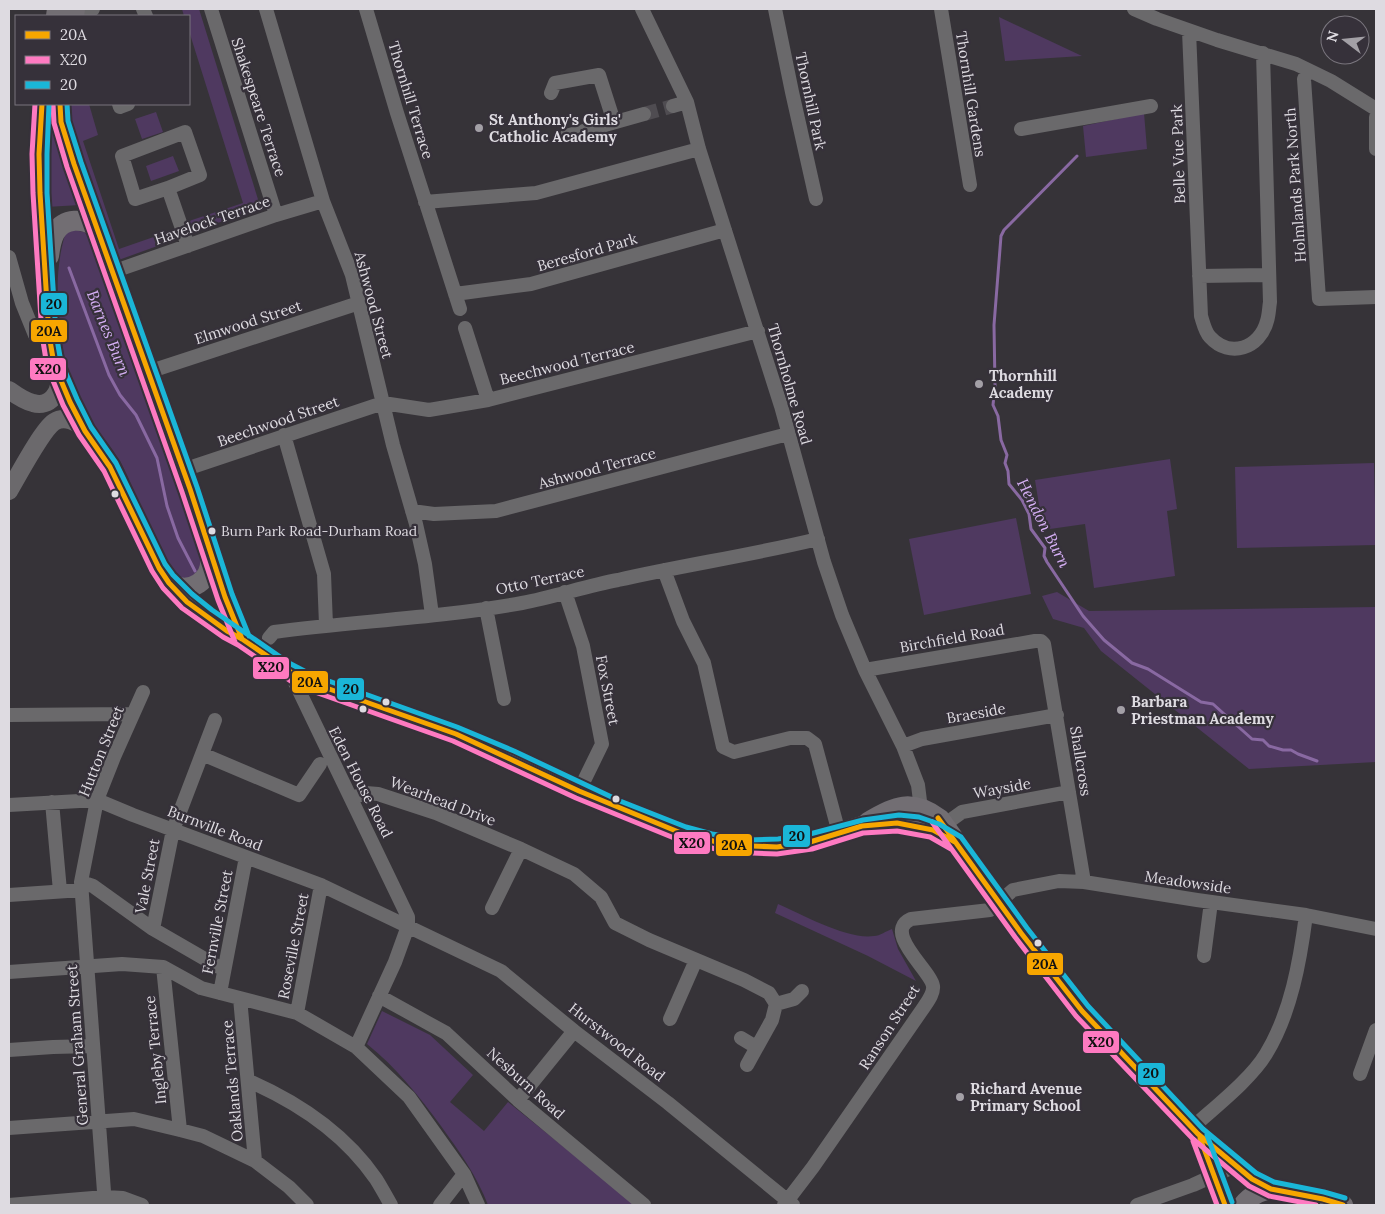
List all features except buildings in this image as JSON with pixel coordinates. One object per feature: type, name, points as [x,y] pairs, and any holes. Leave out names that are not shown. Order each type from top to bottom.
[{"type":"highway","points":[[59,15],[75,10]]},
{"type":"highway","points":[[42,105],[39,154],[45,281],[49,335],[59,377],[85,431],[110,467],[151,551],[169,583],[188,602],[212,621],[290,672],[315,685],[463,737],[508,756],[578,791],[681,833],[729,845],[777,847],[810,842],[862,826],[897,823],[925,817]]},
{"type":"highway","points":[[60,105],[61,122],[66,140],[183,470],[230,614],[242,639]]},
{"type":"highway","points":[[45,281],[51,245],[57,229],[66,223],[77,220],[89,223],[97,228]]},
{"type":"highway","points":[[169,583],[185,588],[198,584],[209,573],[210,556]]},
{"type":"highway","points":[[862,826],[894,808],[925,817],[940,833],[955,842],[1020,933],[1082,1011],[1196,1131],[1235,1166],[1252,1179],[1271,1189],[1323,1199],[1343,1205]]},
{"type":"highway","points":[[1196,1131],[1225,1205]]},
{"type":"highway","points":[[1243,1205],[1248,1199],[1258,1193],[1271,1189]]},
{"type":"main road","points":[[12,392],[34,404],[46,403],[58,391],[59,377]]},
{"type":"main road","points":[[12,392],[34,412],[40,425],[40,439]]},
{"type":"main road","points":[[9,491],[40,439],[53,423],[62,420],[77,423],[85,431]]},
{"type":"street","name":"Shakespeare Terrace","points":[[211,9],[276,215]]},
{"type":"street","name":"Ashwood Street","points":[[266,9],[323,201],[352,276],[393,445],[425,564],[432,615]]},
{"type":"street","name":"Thornhill Terrace","points":[[366,9],[460,309]]},
{"type":"street","name":"Thornholme Road","points":[[642,9],[699,149],[758,331],[818,539],[842,614],[864,670],[902,746],[925,817]]},
{"type":"street","name":"Thornhill Park","points":[[775,9],[816,199]]},
{"type":"street","name":"Thornhill Gardens","points":[[941,9],[970,185]]},
{"type":"street","points":[[1140,10],[1189,31],[1263,53],[1308,70],[1332,81],[1376,109]]},
{"type":"street","name":"Belle Vue Park","points":[[1189,31],[1199,276]]},
{"type":"street","points":[[1263,53],[1270,302],[1267,322],[1262,332],[1250,345],[1234,350],[1222,347],[1209,336],[1201,316],[1199,276],[1268,275]]},
{"type":"street","name":"Holmlands Park North","points":[[1308,70],[1304,79],[1319,299],[1376,297]]},
{"type":"street","points":[[552,93],[555,83],[599,75],[614,122]]},
{"type":"street","points":[[1021,129],[1151,106]]},
{"type":"street","points":[[566,136],[644,114]]},
{"type":"street","points":[[1376,118],[1376,149]]},
{"type":"street","points":[[185,132],[200,175],[168,188],[135,199],[122,156],[185,132]]},
{"type":"street","points":[[425,202],[536,193],[699,149]]},
{"type":"street","points":[[168,188],[188,246]]},
{"type":"street","name":"Havelock Terrace","points":[[112,272],[276,215],[323,201]]},
{"type":"street","name":"Beresford Park","points":[[455,294],[531,284],[725,230]]},
{"type":"street","points":[[9,258],[22,303],[35,335],[40,337],[49,335]]},
{"type":"street","name":"Elmwood Street","points":[[148,372],[359,303]]},
{"type":"street","points":[[465,328],[488,400]]},
{"type":"street","name":"Beechwood Terrace","points":[[383,403],[429,410],[488,400],[758,331]]},
{"type":"street","name":"Beechwood Street","points":[[183,470],[383,403]]},
{"type":"street","name":"Ashwood Terrace","points":[[412,511],[434,514],[496,511],[788,434]]},
{"type":"street","points":[[284,435],[324,574],[326,625]]},
{"type":"street","name":"Otto Terrace","points":[[269,638],[274,632],[522,603],[664,570],[772,550],[818,539]]},
{"type":"street","points":[[664,570],[683,621],[704,663],[724,747],[734,752],[790,738],[808,738],[814,744],[839,833]]},
{"type":"street","name":"Fox Street","points":[[565,592],[583,646],[602,744],[578,791]]},
{"type":"street","points":[[486,608],[504,699]]},
{"type":"street","name":"Birchfield Road","points":[[864,670],[1035,640],[1041,641],[1044,644]]},
{"type":"street","name":"Shallcross","points":[[1044,644],[1084,882]]},
{"type":"street","name":"Eden House Road","points":[[290,672],[404,906],[408,917],[408,926]]},
{"type":"street","name":"Hutton Street","points":[[82,886],[97,800],[143,692]]},
{"type":"street","points":[[9,715],[133,714]]},
{"type":"street","name":"Braeside","points":[[902,746],[922,739],[1057,716]]},
{"type":"street","name":"Vale Street","points":[[153,929],[173,830],[215,720]]},
{"type":"street","points":[[202,754],[299,795],[320,764]]},
{"type":"street","name":"Wayside","points":[[925,817],[1069,792]]},
{"type":"street","name":"Wearhead Drive","points":[[352,798],[366,793],[378,794],[436,813],[574,874],[600,897],[615,923],[649,940],[744,980],[769,993],[776,1004]]},
{"type":"street","points":[[9,805],[97,800]]},
{"type":"street","name":"Burnville Road","points":[[97,800],[322,886],[408,926]]},
{"type":"street","points":[[52,802],[60,891]]},
{"type":"street","points":[[492,908],[521,849]]},
{"type":"street","name":"Fernville Street","points":[[220,993],[246,857]]},
{"type":"street","name":"Meadowside","points":[[999,902],[1013,890],[1022,887],[1059,881],[1084,882],[1306,915],[1376,929]]},
{"type":"street","name":"General Graham Street","points":[[82,886],[105,1201]]},
{"type":"street","points":[[9,895],[93,886],[153,929],[224,970]]},
{"type":"street","name":"Roseville Street","points":[[297,1013],[322,886]]},
{"type":"street","name":"Ranson Street","points":[[788,1204],[932,994],[932,981],[907,947],[903,935],[904,925],[912,919],[990,910],[999,902]]},
{"type":"street","points":[[1204,956],[1211,902]]},
{"type":"street","points":[[1196,1131],[1250,1074],[1266,1054],[1287,1007],[1294,983],[1306,915]]},
{"type":"street","points":[[356,1047],[395,962],[408,926]]},
{"type":"street","name":"Hurstwood Road","points":[[408,926],[501,971],[574,1031],[668,1103],[788,1204]]},
{"type":"street","points":[[670,1019],[696,960]]},
{"type":"street","points":[[9,972],[122,964],[163,968],[201,988],[297,1013],[356,1047],[409,1097],[464,1174],[478,1205]]},
{"type":"street","name":"Ingleby Terrace","points":[[163,968],[180,1130]]},
{"type":"street","points":[[747,1066],[772,1020],[776,1004],[794,999],[802,991]]},
{"type":"street","name":"Nesburn Road","points":[[379,996],[446,1033],[518,1100],[644,1205]]},
{"type":"street","name":"Oaklands Terrace","points":[[240,998],[255,1161]]},
{"type":"street","points":[[1360,1074],[1376,1030]]},
{"type":"street","points":[[518,1100],[574,1031]]},
{"type":"street","points":[[742,1038],[756,1047]]},
{"type":"street","points":[[9,1050],[93,1046]]},
{"type":"street","points":[[249,1081],[297,1106],[327,1127],[361,1160],[376,1179],[391,1205]]},
{"type":"street","points":[[9,1128],[134,1119],[180,1130],[203,1136],[255,1161],[289,1187],[307,1205]]},
{"type":"street","points":[[1137,1205],[1215,1176],[1235,1166]]},
{"type":"street","points":[[440,1205],[464,1174]]},
{"type":"street","points":[[9,1205],[105,1201],[122,1198],[142,1205]]},
{"type":"shaded area","points":[[182,9],[199,9],[261,209],[199,229],[181,226],[174,240],[113,262],[72,137],[68,105],[89,105],[98,135],[83,141],[119,249],[168,232],[192,220],[243,203],[190,34],[190,15],[184,15]]},
{"type":"shaded area","points":[[999,17],[1082,56],[1005,61]]},
{"type":"shaded area","points":[[54,111],[80,205],[46,207],[47,112]]},
{"type":"shaded area","points":[[156,112],[163,132],[142,139],[135,119]]},
{"type":"shaded area","points":[[1144,113],[1147,149],[1086,157],[1083,126]]},
{"type":"shaded area","points":[[173,156],[179,171],[151,181],[146,166]]},
{"type":"shaded area","points":[[74,230],[84,232],[91,238],[175,474],[202,562],[194,580],[176,577],[169,566],[156,543],[122,465],[89,419],[70,378],[60,329],[58,279],[60,256],[65,235]]},
{"type":"shaded area","points":[[1170,459],[1177,509],[1167,511],[1175,576],[1094,588],[1085,524],[1043,530],[1035,480]]},
{"type":"shaded area","points":[[1374,463],[1376,545],[1237,548],[1235,467]]},
{"type":"shaded area","points":[[1016,518],[1031,594],[924,615],[909,539]]},
{"type":"shaded area","points":[[1057,592],[1089,611],[1376,607],[1376,762],[1249,769],[1101,651],[1084,628],[1053,619],[1042,596]]},
{"type":"shaded area","points":[[778,904],[826,926],[852,934],[876,936],[892,929],[898,949],[916,981],[868,956],[775,913]]},
{"type":"shaded area","points":[[382,1011],[430,1035],[473,1075],[450,1102],[484,1131],[508,1102],[636,1205],[488,1205],[479,1184],[467,1164],[433,1115],[397,1072],[367,1044]]},
{"type":"waterway","name":"Hendon Burn","points":[[1077,156],[1004,230],[1001,236],[994,325],[995,386],[993,405],[998,416],[1001,440],[1007,455],[1005,463],[1009,484],[1022,500],[1029,514],[1031,529],[1045,548],[1044,556],[1047,562],[1083,616],[1104,640],[1132,663],[1148,669],[1201,702],[1213,704],[1252,739],[1263,740],[1269,746],[1291,750],[1317,761]]},
{"type":"waterway","name":"Barnes Burn","points":[[69,268],[109,375],[120,395],[136,415],[157,458],[167,506],[178,538],[195,571]]},
{"type":"tunnel","points":[[644,114],[673,106]]},
{"type":"transit line","name":"X20","points":[[35,105],[32,154],[33,193],[42,335],[47,366],[63,405],[79,435],[104,471],[152,571],[163,588],[182,608],[298,686],[453,741],[576,798],[679,840],[728,852],[777,854],[812,849],[863,833],[897,831],[930,837],[951,849]]},
{"type":"transit line","name":"20A","points":[[42,105],[39,154],[40,193],[49,335],[54,364],[70,402],[85,431],[110,467],[159,568],[169,583],[187,602],[227,631],[301,679],[456,734],[579,791],[681,833],[729,845],[777,847],[810,842],[862,826],[897,823],[933,830],[955,842]]},
{"type":"transit line","name":"20","points":[[49,105],[47,193],[56,334],[61,362],[91,427],[116,463],[165,564],[192,594],[289,663],[312,675],[457,727],[514,751],[620,801],[686,827],[712,834],[749,840],[778,839],[806,835],[863,820],[899,815],[919,817],[939,824],[961,837],[1027,928],[1088,1006],[1203,1129],[1256,1173],[1274,1182],[1345,1198]]},
{"type":"transit line","name":"X20","points":[[53,105],[54,123],[67,167],[182,492],[218,600],[235,642]]},
{"type":"transit line","name":"20A","points":[[60,105],[61,122],[74,164],[190,489],[225,597],[242,639]]},
{"type":"transit line","name":"20","points":[[67,105],[68,121],[81,162],[197,487],[232,594],[249,636]]},
{"type":"transit line","name":"20A","points":[[938,818],[1021,933],[1082,1011],[1198,1134],[1252,1179],[1271,1189],[1323,1199],[1343,1205]]},
{"type":"transit line","name":"X20","points":[[932,822],[1015,937],[1076,1016],[1193,1139],[1249,1186],[1269,1196],[1316,1205]]},
{"type":"transit line","name":"20","points":[[1207,1135],[1232,1202]]},
{"type":"transit line","name":"20A","points":[[1200,1138],[1225,1205]]},
{"type":"transit line","name":"X20","points":[[1193,1141],[1217,1205]]},
{"type":"place","name":"St Anthony's Girls' Catholic Academy","points":[[479,128]]},
{"type":"place","name":"Thornhill Academy","points":[[979,384]]},
{"type":"place","name":"Burn Park Road-Durham Road","points":[[212,531]]},
{"type":"place","name":"Barbara Priestman Academy","points":[[1121,710]]},
{"type":"place","name":"Richard Avenue Primary School","points":[[960,1097]]}]
